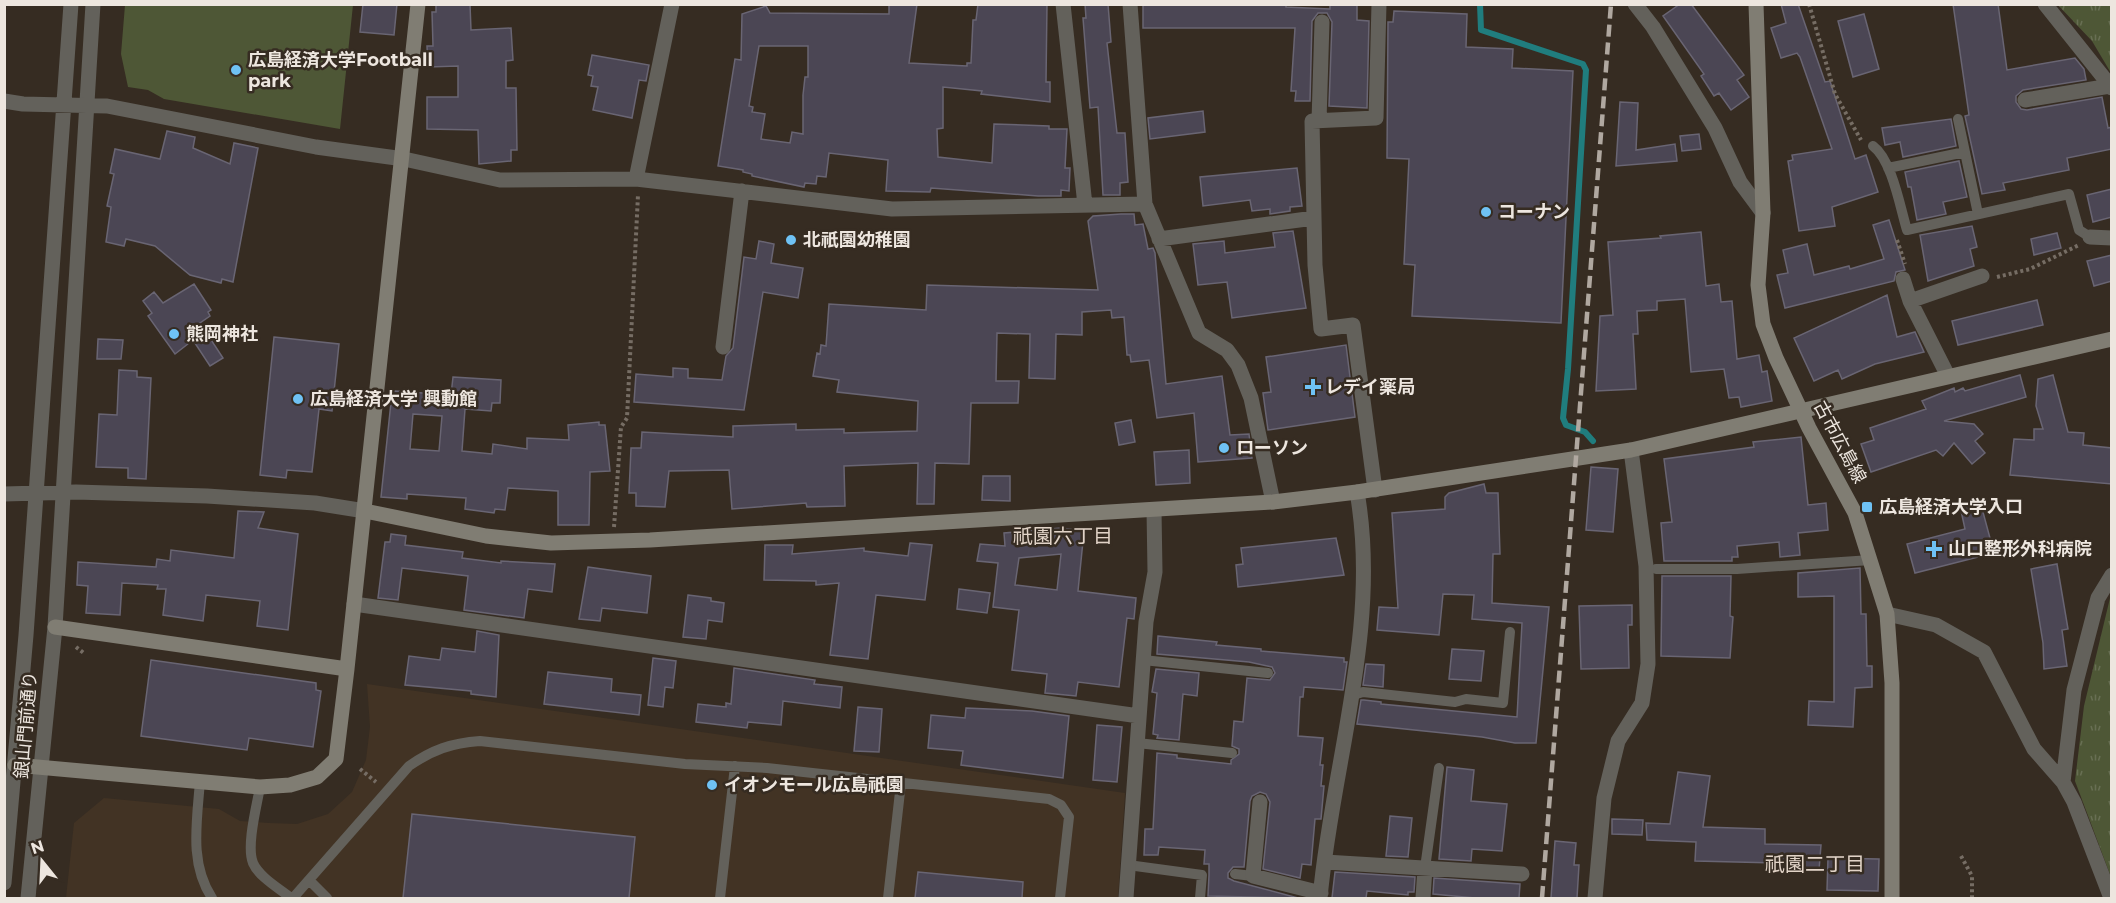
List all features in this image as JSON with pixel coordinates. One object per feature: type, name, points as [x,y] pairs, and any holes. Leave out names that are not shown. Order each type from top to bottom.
[{"type":"street","points":[[4,883],[10,764],[36,494],[71,4]]},
{"type":"street","name":"銀山門前通り","points":[[28,898],[55,627],[93,4]]},
{"type":"street","points":[[10,764],[260,787],[290,785],[317,777],[336,759],[404,159],[418,4]]},
{"type":"street","points":[[638,179],[672,4]]},
{"type":"street","points":[[1063,4],[1085,205]]},
{"type":"street","points":[[1130,4],[1145,204],[1199,333],[1227,350],[1238,365],[1251,398],[1273,502]]},
{"type":"street","points":[[1375,490],[1353,325],[1321,329],[1315,265],[1312,122],[1376,118],[1379,4]]},
{"type":"street","points":[[1635,4],[1653,27],[1715,128],[1740,182],[1763,213]]},
{"type":"street","name":"古市広島線","points":[[1756,4],[1763,213],[1758,285],[1763,324],[1800,410],[1855,513],[1887,614],[1892,683],[1892,898]]},
{"type":"street","points":[[2025,100],[2111,87],[2045,4]]},
{"type":"street","points":[[1319,121],[1322,22]]},
{"type":"street","points":[[4,101],[107,105],[316,147],[404,159],[500,180],[638,179],[892,208],[1145,204]]},
{"type":"street","points":[[723,347],[742,191]]},
{"type":"street","points":[[1160,239],[1314,218]]},
{"type":"street","points":[[2090,237],[2112,238]]},
{"type":"street","points":[[1910,300],[1982,276]]},
{"type":"street","points":[[1903,279],[1910,300],[1948,376]]},
{"type":"street","points":[[4,494],[64,492],[303,502],[365,511],[486,536],[551,543],[650,540],[1273,502],[1375,490],[1631,450],[1722,431],[1800,410],[2112,339]]},
{"type":"street","points":[[1595,898],[1604,798],[1618,741],[1642,703],[1648,664],[1646,566],[1631,450]]},
{"type":"street","points":[[1260,801],[1253,876],[1320,896],[1363,616],[1363,526],[1357,492]]},
{"type":"street","points":[[1126,898],[1146,622],[1155,572],[1154,510]]},
{"type":"street","points":[[2063,782],[2074,690],[2098,598],[2112,575]]},
{"type":"street","points":[[354,604],[1139,716]]},
{"type":"street","points":[[1887,614],[1936,625],[1984,652],[2034,749],[2063,782],[2074,802],[2111,898]]},
{"type":"street","points":[[55,627],[347,669]]},
{"type":"street","points":[[1325,862],[1522,874]]},
{"type":"street","points":[[1423,898],[1425,868]]},
{"type":"lane","points":[[1958,118],[1978,214]]},
{"type":"lane","points":[[1873,146],[1881,153],[1888,168],[1907,230],[2069,194],[2079,230],[2090,237]]},
{"type":"lane","points":[[1888,168],[1965,152]]},
{"type":"lane","points":[[1656,569],[1737,570],[1871,560]]},
{"type":"lane","points":[[1350,696],[1363,692],[1455,702],[1466,699],[1503,703],[1510,632]]},
{"type":"lane","points":[[1143,660],[1268,673]]},
{"type":"lane","points":[[260,787],[251,850],[253,862],[257,869],[292,898],[409,766],[432,750],[456,743],[480,741],[685,764],[735,766],[1049,799],[1061,805],[1069,817],[1060,898]]},
{"type":"lane","points":[[1137,743],[1232,753]]},
{"type":"lane","points":[[720,898],[735,766]]},
{"type":"lane","points":[[1425,868],[1438,768]]},
{"type":"lane","points":[[200,782],[195,846],[198,869],[212,898]]},
{"type":"lane","points":[[888,898],[901,783]]},
{"type":"lane","points":[[1128,865],[1202,875],[1200,898]]},
{"type":"lane","points":[[1235,874],[1253,876]]},
{"type":"lane","points":[[309,880],[327,898]]},
{"type":"path","points":[[614,531],[621,427],[627,418],[638,179]]},
{"type":"path","points":[[1982,276],[1991,278],[2030,268],[2056,258],[2090,237]]},
{"type":"path","points":[[1961,856],[1972,876],[1972,898]]},
{"type":"shaded area","name":"イオンモール広島祇園","points":[[367,684],[1125,793],[1118,898],[66,898],[74,823],[104,798],[219,809],[240,821],[297,824],[328,814],[352,792],[366,760],[370,727]]},
{"type":"green space","name":"広島経済大学Football park","points":[[125,5],[353,5],[340,129],[164,99],[148,90],[128,87],[121,54]]},
{"type":"green space","points":[[2058,5],[2111,5],[2111,73],[2092,41]]},
{"type":"green space","points":[[2111,594],[2111,877],[2075,781],[2084,706]]},
{"type":"building","name":"広島経済大学Football park","points":[[363,4],[397,4],[394,35],[360,32]]},
{"type":"building","points":[[436,4],[470,4],[471,30],[511,28],[513,60],[506,61],[506,88],[516,88],[517,150],[511,150],[511,161],[479,164],[478,130],[427,129],[427,97],[458,97],[458,66],[428,67],[427,46],[433,46],[432,12],[436,12]]},
{"type":"building","points":[[889,4],[917,4],[909,63],[967,66],[967,63],[971,63],[973,20],[976,20],[978,4],[1047,4],[1046,82],[1050,82],[1050,102],[943,87],[943,128],[937,129],[938,157],[992,163],[994,124],[1067,129],[1065,168],[1070,168],[1069,191],[1061,190],[1061,196],[1038,196],[931,188],[930,192],[886,191],[888,160],[829,153],[826,177],[817,176],[816,184],[805,183],[804,187],[752,176],[743,170],[718,166],[735,59],[741,60],[742,14],[766,6],[770,13],[889,14]],"holes":[[[759,46],[808,46],[808,77],[805,77],[803,95],[803,134],[792,132],[790,143],[761,139],[765,114],[752,112],[753,107],[749,106]]]},
{"type":"building","points":[[1085,4],[1108,4],[1111,42],[1107,43],[1117,133],[1125,133],[1128,182],[1120,183],[1120,195],[1103,195],[1098,107],[1090,108],[1083,18],[1086,18]]},
{"type":"building","points":[[1143,4],[1286,4],[1286,7],[1330,9],[1330,4],[1357,4],[1357,20],[1369,21],[1367,108],[1329,106],[1332,22],[1327,13],[1318,13],[1312,21],[1310,101],[1295,101],[1296,91],[1291,91],[1295,28],[1143,28]]},
{"type":"building","points":[[1680,4],[1691,4],[1744,75],[1737,80],[1749,97],[1731,110],[1719,93],[1714,96],[1701,76],[1704,74],[1663,16]]},
{"type":"building","points":[[1781,4],[1798,4],[1825,82],[1830,81],[1855,159],[1866,155],[1878,192],[1832,207],[1835,226],[1799,231],[1788,161],[1793,160],[1792,155],[1832,149],[1800,57],[1797,53],[1781,58],[1771,28],[1786,23]]},
{"type":"building","points":[[1953,4],[1998,4],[2007,70],[2075,58],[2084,69],[2086,80],[2023,90],[2016,96],[2016,102],[2021,109],[2027,110],[2102,97],[2108,128],[2112,127],[2112,149],[2067,158],[2069,170],[2003,183],[2005,190],[1982,194],[1965,116],[1969,115]]},
{"type":"building","name":"コーナン","points":[[1394,11],[1467,14],[1466,47],[1513,49],[1512,68],[1573,71],[1561,323],[1412,316],[1415,265],[1404,264],[1409,159],[1387,158],[1388,22],[1393,22]]},
{"type":"building","points":[[1864,14],[1879,69],[1853,77],[1838,21]]},
{"type":"building","points":[[592,55],[649,65],[646,81],[639,80],[632,118],[593,110],[598,87],[591,86],[593,76],[588,75]]},
{"type":"building","points":[[1620,102],[1638,103],[1636,150],[1675,144],[1677,161],[1616,166]]},
{"type":"building","points":[[1203,111],[1205,132],[1150,139],[1148,118]]},
{"type":"building","points":[[1951,119],[1956,146],[1903,157],[1900,142],[1885,145],[1882,128]]},
{"type":"building","points":[[167,131],[195,137],[193,148],[230,164],[234,143],[258,148],[233,282],[222,279],[221,283],[190,275],[155,246],[126,239],[124,246],[106,242],[111,207],[107,206],[114,174],[110,173],[115,149],[160,159]]},
{"type":"building","points":[[1699,134],[1701,149],[1682,151],[1680,136]]},
{"type":"building","points":[[1959,161],[1967,197],[1943,202],[1946,214],[1917,220],[1911,187],[1908,187],[1905,172]]},
{"type":"building","points":[[1297,168],[1302,206],[1290,207],[1290,211],[1270,214],[1270,209],[1252,211],[1250,200],[1203,206],[1200,177]]},
{"type":"building","points":[[2112,189],[2112,217],[2093,222],[2087,195]]},
{"type":"building","points":[[1134,214],[1135,225],[1143,224],[1148,249],[1153,248],[1155,253],[1166,384],[1222,376],[1230,435],[1249,434],[1252,458],[1198,462],[1194,413],[1157,418],[1149,360],[1131,362],[1130,355],[1127,355],[1124,317],[1112,318],[1111,310],[1082,312],[1082,335],[1056,334],[1055,379],[1029,378],[1030,334],[997,333],[996,381],[1019,381],[1018,403],[971,403],[969,464],[935,463],[934,504],[917,504],[918,463],[844,466],[845,506],[807,507],[806,503],[732,509],[729,470],[669,471],[665,507],[636,506],[636,493],[629,493],[631,448],[641,448],[642,432],[733,437],[733,426],[796,424],[796,430],[844,429],[844,433],[917,431],[918,401],[837,392],[839,380],[813,376],[817,353],[820,354],[821,345],[826,346],[829,304],[926,310],[927,285],[1098,290],[1088,221],[1093,216]]},
{"type":"building","points":[[1889,220],[1905,270],[1896,272],[1894,281],[1785,308],[1777,275],[1788,273],[1783,250],[1807,244],[1814,275],[1849,266],[1850,269],[1884,259],[1873,225]]},
{"type":"building","points":[[1972,226],[1977,247],[1970,249],[1974,266],[1928,281],[1920,235]]},
{"type":"building","points":[[1293,231],[1306,308],[1232,318],[1227,282],[1198,285],[1193,244],[1224,241],[1225,253],[1275,247],[1273,233]]},
{"type":"building","points":[[1701,232],[1706,286],[1719,284],[1721,302],[1732,301],[1737,359],[1759,355],[1762,372],[1767,371],[1772,401],[1741,407],[1739,397],[1729,398],[1724,369],[1691,372],[1685,299],[1657,301],[1657,310],[1637,311],[1638,334],[1633,334],[1636,389],[1596,391],[1600,316],[1613,315],[1608,242]]},
{"type":"building","points":[[2057,233],[2061,248],[2034,255],[2031,239]]},
{"type":"building","points":[[759,241],[774,244],[771,263],[803,268],[798,298],[763,292],[744,410],[634,402],[636,374],[673,377],[673,368],[688,369],[688,378],[722,380],[726,356],[733,348],[744,257],[756,259]]},
{"type":"building","points":[[2112,255],[2112,281],[2094,286],[2087,261]]},
{"type":"building","points":[[194,284],[211,310],[208,312],[210,316],[200,323],[223,358],[210,366],[193,340],[175,354],[148,316],[152,313],[143,301],[154,292],[163,303]]},
{"type":"building","points":[[1887,295],[1897,337],[1915,332],[1924,352],[1875,364],[1842,379],[1838,370],[1814,381],[1794,338]]},
{"type":"building","points":[[2037,300],[2043,325],[1958,345],[1952,321]]},
{"type":"building","points":[[274,337],[339,344],[332,411],[319,409],[312,472],[287,470],[286,478],[260,475]]},
{"type":"building","points":[[98,339],[123,340],[121,359],[97,359]]},
{"type":"building","points":[[1346,345],[1355,417],[1268,430],[1263,393],[1271,392],[1266,357]]},
{"type":"building","points":[[119,370],[137,371],[137,377],[151,378],[146,479],[128,478],[128,468],[96,467],[99,414],[117,415]]},
{"type":"building","points":[[2020,375],[2026,397],[1944,421],[1974,424],[1983,434],[1975,441],[1985,453],[1972,464],[1954,443],[1943,456],[1936,450],[1871,472],[1861,444],[1874,440],[1870,428],[1926,409],[1922,401],[1954,388],[1955,392],[1963,388],[1965,391]]},
{"type":"building","points":[[2053,375],[2068,432],[2084,433],[2083,445],[2112,448],[2112,484],[2010,475],[2014,439],[2034,440],[2034,429],[2043,429],[2036,406],[2038,379]]},
{"type":"building","points":[[453,377],[501,380],[500,403],[492,403],[491,411],[465,409],[462,451],[492,454],[493,444],[527,449],[527,438],[569,440],[568,425],[599,422],[599,425],[605,425],[610,471],[590,472],[589,525],[558,525],[558,491],[508,488],[505,510],[495,509],[494,513],[465,509],[466,498],[407,494],[407,499],[381,497],[392,393],[395,391],[451,395]],"holes":[[[413,414],[442,416],[439,451],[410,449]]]},
{"type":"building","points":[[1131,420],[1135,442],[1119,445],[1115,423]]},
{"type":"building","points":[[1801,437],[1808,505],[1826,503],[1828,530],[1798,533],[1800,555],[1780,557],[1779,542],[1737,546],[1738,557],[1732,557],[1732,561],[1664,561],[1661,523],[1672,522],[1664,459],[1754,447],[1753,442]]},
{"type":"building","points":[[1189,450],[1190,483],[1156,485],[1154,452]]},
{"type":"building","points":[[1591,467],[1618,469],[1613,532],[1586,530]]},
{"type":"building","points":[[983,476],[1010,476],[1010,501],[982,500]]},
{"type":"building","points":[[1484,484],[1486,493],[1498,493],[1500,554],[1493,554],[1492,603],[1549,607],[1536,743],[1515,743],[1482,737],[1357,724],[1361,700],[1381,702],[1381,704],[1517,717],[1522,623],[1472,619],[1474,595],[1443,594],[1439,635],[1377,630],[1379,607],[1398,608],[1392,513],[1445,509],[1445,497],[1449,493]]},
{"type":"building","points":[[1980,501],[1994,553],[1915,573],[1907,544],[1965,529],[1960,506]]},
{"type":"building","points":[[238,511],[264,512],[258,528],[298,534],[288,630],[257,626],[260,601],[206,595],[203,621],[163,615],[166,589],[157,589],[158,585],[122,583],[120,615],[86,613],[88,586],[77,585],[78,562],[156,567],[157,559],[170,561],[171,550],[234,558]]},
{"type":"building","points":[[1061,528],[1084,531],[1078,591],[1136,598],[1134,619],[1127,618],[1119,687],[1078,682],[1076,696],[1045,693],[1047,674],[1012,670],[1019,610],[993,607],[998,563],[977,561],[980,544],[1005,546],[1004,533]],"holes":[[[1061,554],[1057,590],[1015,585],[1019,558]]]},
{"type":"building","points":[[391,534],[406,536],[405,545],[463,552],[462,558],[501,563],[501,561],[555,564],[552,592],[528,589],[524,618],[464,610],[468,576],[402,568],[398,600],[378,598],[385,542],[390,542]]},
{"type":"building","points":[[1336,538],[1344,575],[1238,587],[1236,565],[1243,564],[1241,548]]},
{"type":"building","points":[[910,543],[932,545],[925,600],[876,595],[868,659],[830,655],[839,583],[816,585],[816,581],[764,580],[765,545],[793,545],[792,554],[864,548],[864,551],[908,556]]},
{"type":"building","points":[[2057,564],[2068,629],[2062,630],[2067,666],[2044,669],[2043,643],[2031,569]]},
{"type":"building","points":[[588,567],[651,576],[647,613],[602,608],[600,621],[579,619]]},
{"type":"building","points":[[1860,568],[1861,614],[1866,614],[1867,666],[1872,666],[1872,687],[1855,688],[1853,727],[1808,725],[1809,701],[1834,702],[1834,596],[1798,597],[1798,573]]},
{"type":"building","points":[[1662,576],[1731,576],[1730,616],[1733,617],[1730,658],[1661,656]]},
{"type":"building","points":[[959,589],[990,593],[987,613],[957,609]]},
{"type":"building","points":[[688,595],[711,598],[711,601],[724,603],[722,622],[708,620],[706,639],[683,637]]},
{"type":"building","points":[[1632,605],[1632,625],[1628,625],[1629,668],[1581,669],[1579,606]]},
{"type":"building","points":[[477,631],[499,635],[496,697],[471,694],[471,691],[405,685],[409,656],[440,660],[442,648],[475,652]]},
{"type":"building","points":[[1158,636],[1217,642],[1216,645],[1261,649],[1261,651],[1344,658],[1344,662],[1347,662],[1343,690],[1304,687],[1303,697],[1300,697],[1298,736],[1323,738],[1320,765],[1323,765],[1321,786],[1324,786],[1321,819],[1315,819],[1311,865],[1302,864],[1300,878],[1263,869],[1270,802],[1266,794],[1260,792],[1252,796],[1250,801],[1244,867],[1233,867],[1228,873],[1228,878],[1234,881],[1298,898],[1208,896],[1209,864],[1204,864],[1205,850],[1159,847],[1158,855],[1144,855],[1145,829],[1153,829],[1157,753],[1177,755],[1177,758],[1231,764],[1231,760],[1239,754],[1239,749],[1232,746],[1234,721],[1243,722],[1247,678],[1270,680],[1275,673],[1272,667],[1249,662],[1157,654]]},
{"type":"building","points":[[1452,649],[1484,651],[1481,681],[1449,679]]},
{"type":"building","points":[[653,658],[676,661],[673,688],[665,687],[663,707],[648,705]]},
{"type":"building","points":[[151,660],[316,683],[316,690],[321,691],[313,747],[249,738],[247,750],[141,736]]},
{"type":"building","points":[[1366,664],[1384,665],[1383,687],[1363,685]]},
{"type":"building","points":[[734,668],[815,680],[814,684],[842,687],[840,708],[783,701],[781,725],[748,722],[747,728],[696,722],[698,704],[726,707],[726,703],[731,704]]},
{"type":"building","points":[[1156,669],[1199,673],[1197,696],[1183,694],[1179,740],[1157,738],[1158,735],[1153,734],[1157,693],[1152,692]]},
{"type":"building","points":[[548,672],[612,679],[611,692],[641,695],[639,715],[544,704]]},
{"type":"building","points":[[858,707],[882,709],[879,752],[854,751]]},
{"type":"building","points":[[966,708],[1032,711],[1069,716],[1063,778],[961,765],[963,751],[928,748],[931,715],[965,718]]},
{"type":"building","points":[[1097,725],[1122,727],[1117,782],[1093,780]]},
{"type":"building","points":[[1447,767],[1474,770],[1471,801],[1507,804],[1502,851],[1472,849],[1471,861],[1439,859]]},
{"type":"building","points":[[1678,772],[1710,776],[1703,827],[1765,829],[1765,844],[1821,845],[1819,870],[1777,868],[1777,863],[1695,861],[1696,842],[1647,840],[1646,823],[1670,824]]},
{"type":"building","points":[[412,814],[635,837],[629,898],[403,898]]},
{"type":"building","points":[[1390,816],[1412,818],[1408,857],[1386,856]]},
{"type":"building","points":[[1612,819],[1643,820],[1642,835],[1612,834]]},
{"type":"building","points":[[1555,841],[1576,843],[1574,865],[1579,865],[1577,898],[1551,898]]},
{"type":"building","points":[[1828,858],[1879,859],[1878,891],[1827,890]]},
{"type":"building","points":[[918,872],[1023,882],[1022,898],[915,898]]},
{"type":"building","points":[[1335,872],[1415,877],[1414,892],[1408,892],[1408,895],[1367,891],[1366,898],[1332,898]]},
{"type":"building","points":[[1434,878],[1520,884],[1519,898],[1475,898],[1433,894]]},
{"type":"waterway","points":[[1480,4],[1481,30],[1583,64],[1586,70],[1563,418],[1566,425],[1585,432],[1593,441]]},
{"type":"railway","points":[[1542,898],[1611,4]]},
{"type":"place","name":"広島経済大学Football park","points":[[236,70]]},
{"type":"place","name":"コーナン","points":[[1486,212]]},
{"type":"place","name":"北祇園幼稚園","points":[[791,240]]},
{"type":"place","name":"熊岡神社","points":[[174,334]]},
{"type":"place","name":"レデイ薬局","points":[[1313,387]]},
{"type":"place","name":"広島経済大学 興動館","points":[[298,399]]},
{"type":"place","name":"ローソン","points":[[1224,448]]},
{"type":"place","name":"広島経済大学入口","points":[[1867,507]]},
{"type":"place","name":"山口整形外科病院","points":[[1934,549]]},
{"type":"place","name":"イオンモール広島祇園","points":[[712,785]]},
{"type":"district","name":"祇園六丁目","points":[[1063,536]]},
{"type":"district","name":"祇園二丁目","points":[[1815,864]]}]
